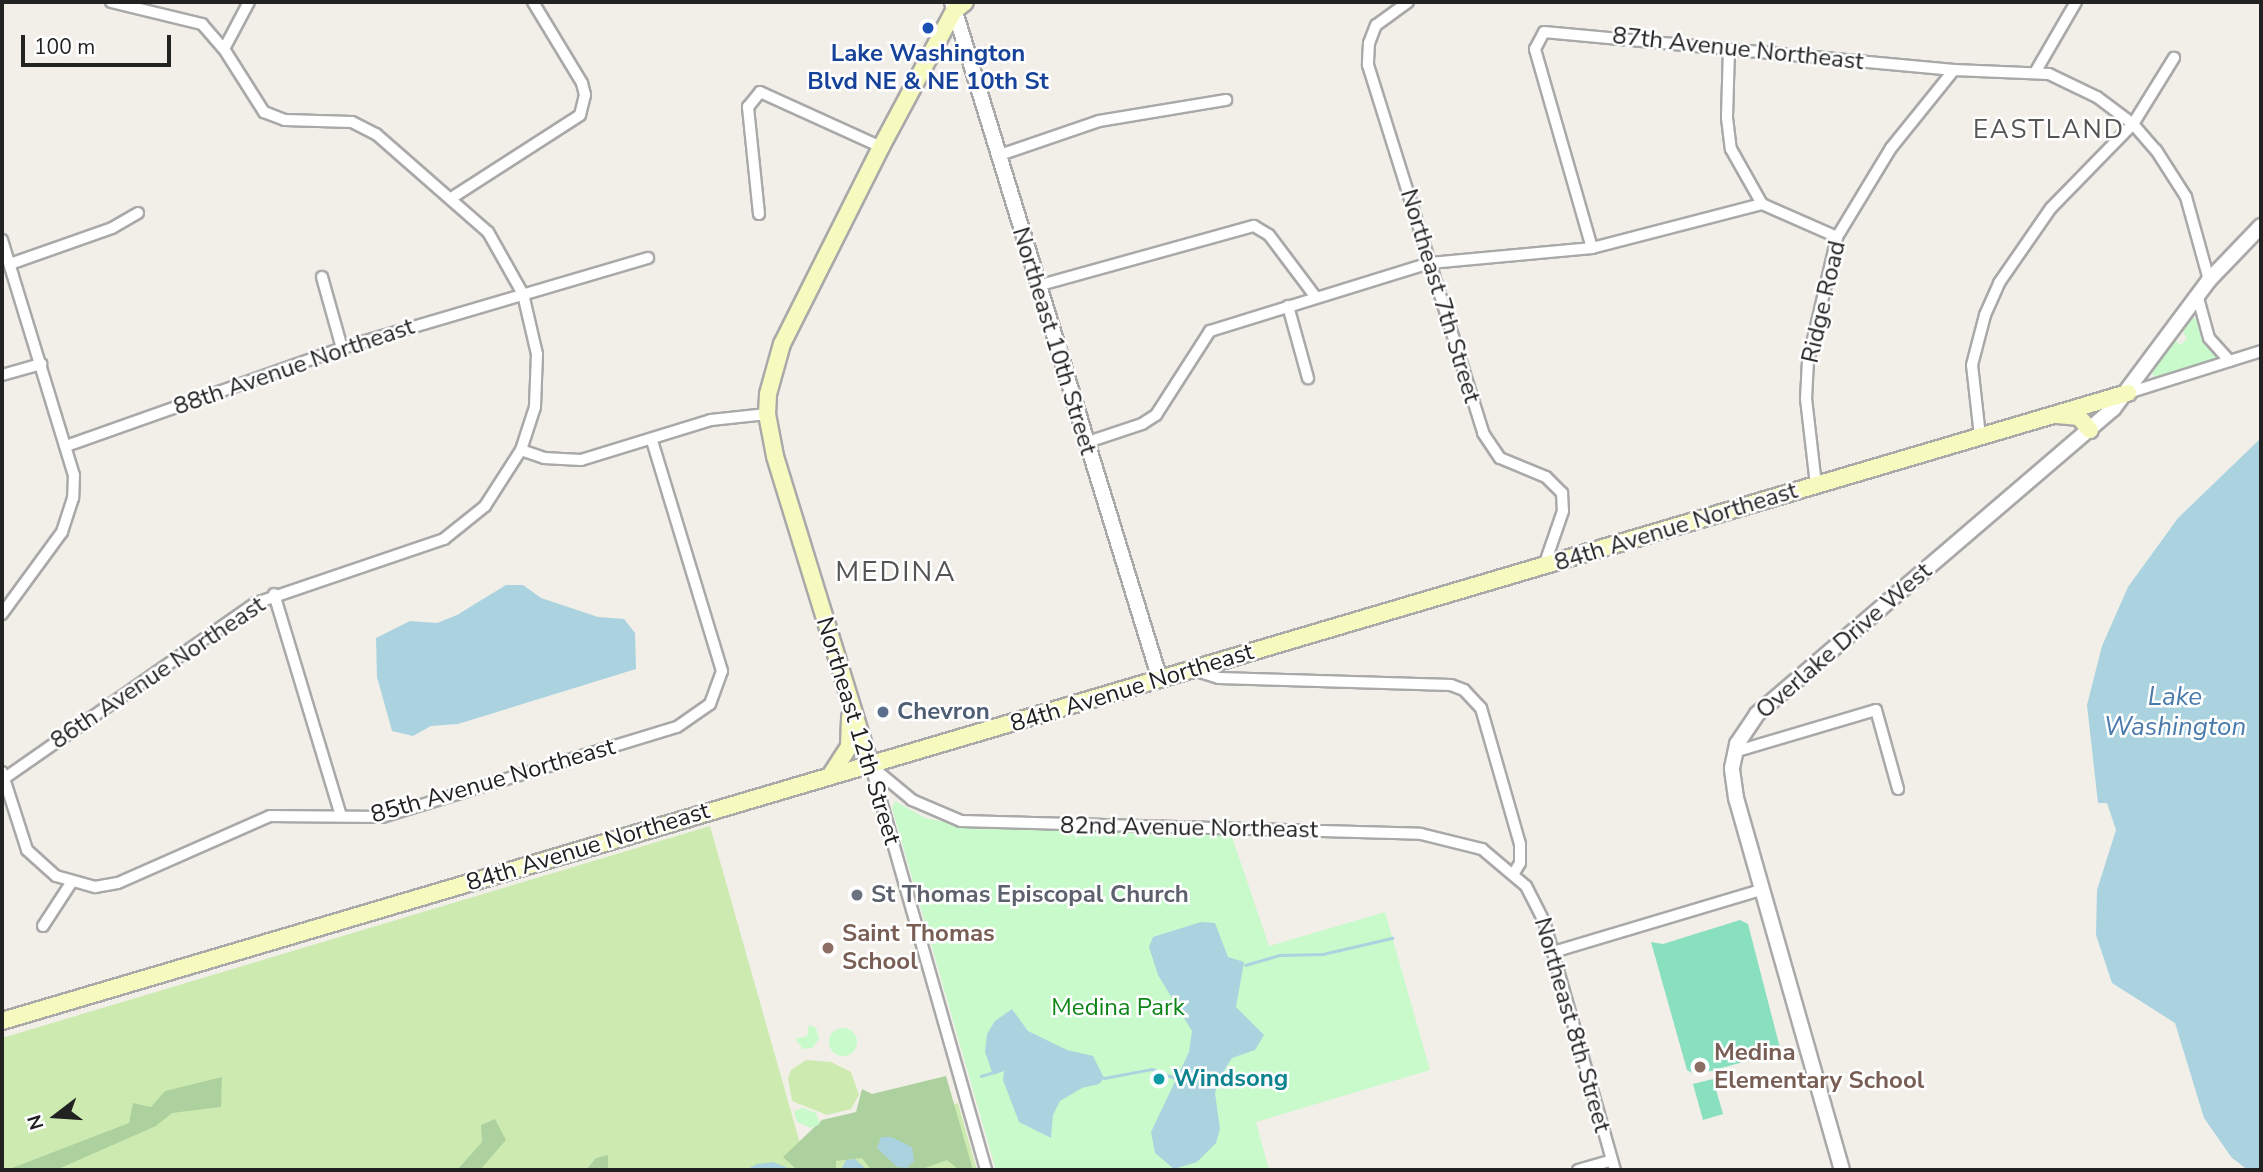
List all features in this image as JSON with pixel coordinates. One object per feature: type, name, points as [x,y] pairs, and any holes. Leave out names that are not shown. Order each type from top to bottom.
[{"type":"main road","name":"Northeast 12th Street","points":[[870,765],[775,456],[767,414],[772,370],[782,344],[881,147],[958,4]]},
{"type":"main road","name":"84th Avenue Northeast","points":[[2,1021],[2129,393]]},
{"type":"main road","points":[[2052,415],[2079,417],[2090,430]]},
{"type":"main road","points":[[830,776],[849,747],[851,704]]},
{"type":"street","points":[[111,2],[187,17],[202,24],[224,49],[250,2]]},
{"type":"street","points":[[453,197],[574,121],[585,95],[576,71],[533,2]]},
{"type":"street","name":"Northeast 7th Street","points":[[1408,2],[1376,25],[1367,55],[1487,441],[1500,458],[1546,477],[1562,493],[1563,511],[1544,566]]},
{"type":"street","points":[[2076,2],[2036,71],[2097,97],[2133,124],[2156,150],[2186,197],[2209,280]]},
{"type":"street","name":"Northeast 10th Street","points":[[958,4],[997,156],[1160,680]]},
{"type":"street","name":"87th Avenue Northeast","points":[[1592,248],[1535,49],[1538,36],[1552,30],[1954,70],[2036,71]]},
{"type":"street","name":"86th Avenue Northeast","points":[[2,777],[274,594],[444,539],[485,506],[521,450],[538,381],[532,323],[523,294],[488,232],[453,197],[376,134],[352,122],[273,117],[264,112],[224,49]]},
{"type":"street","points":[[1729,49],[1730,141],[1738,165],[1762,204],[1837,237]]},
{"type":"street","points":[[1980,436],[1972,365],[1985,316],[1999,283],[2051,208],[2133,124],[2174,58]]},
{"type":"street","name":"Ridge Road","points":[[1816,485],[1806,399],[1808,361],[1837,237],[1891,148],[1954,70]]},
{"type":"street","points":[[759,214],[748,107],[760,92],[771,93],[881,147]]},
{"type":"street","points":[[997,156],[1099,121],[1226,100]]},
{"type":"street","points":[[1085,443],[1142,424],[1156,415],[1198,343],[1210,331],[1315,296],[1430,263],[1592,248],[1762,204]]},
{"type":"street","points":[[10,264],[112,228],[138,213]]},
{"type":"street","points":[[1037,286],[1254,226],[1269,235],[1315,296]]},
{"type":"street","name":"Overlake Drive West","points":[[1734,752],[1757,714],[2090,430],[2129,393],[2209,280],[2261,226]]},
{"type":"street","points":[[2,240],[74,475],[69,516],[2,614]]},
{"type":"street","name":"88th Avenue Northeast","points":[[66,446],[342,348],[648,258]]},
{"type":"street","points":[[322,277],[342,348]]},
{"type":"street","points":[[2198,298],[2209,338],[2230,360]]},
{"type":"street","points":[[1288,306],[1308,378]]},
{"type":"street","name":"84th Avenue Northeast","points":[[2129,393],[2261,351]]},
{"type":"street","points":[[2,375],[41,364]]},
{"type":"street","points":[[521,450],[572,461],[652,440],[711,420],[767,414]]},
{"type":"street","name":"85th Avenue Northeast","points":[[71,883],[95,887],[118,883],[270,816],[382,817],[677,727],[709,704],[722,671],[720,653],[652,440]]},
{"type":"street","points":[[274,594],[341,816]]},
{"type":"street","points":[[1193,670],[1219,678],[1451,685],[1464,690],[1481,708],[1520,844],[1520,863],[1514,873]]},
{"type":"street","points":[[1842,1170],[1736,798],[1734,752],[1876,710],[1898,789]]},
{"type":"street","name":"82nd Avenue Northeast","points":[[870,765],[906,795],[941,816],[983,823],[1442,836],[1482,849],[1514,873]]},
{"type":"street","name":"Northeast 12th Street","points":[[870,765],[986,1170]]},
{"type":"street","points":[[2,777],[27,850],[55,876],[71,883],[43,926]]},
{"type":"street","points":[[884,816],[891,797],[906,795]]},
{"type":"street","name":"Northeast 8th Street","points":[[1514,873],[1535,901],[1553,952],[1614,1165]]},
{"type":"street","points":[[1553,952],[1761,890]]},
{"type":"street","points":[[1578,1170],[1614,1165]]},
{"type":"green space","points":[[2191,317],[2197,319],[2219,360],[2154,379],[2152,371],[2174,339],[2180,345],[2187,339],[2181,328]]},
{"type":"green space","name":"Medina Park","points":[[895,801],[925,818],[971,827],[1231,834],[1269,946],[1385,912],[1430,1070],[1256,1122],[1269,1170],[996,1170],[892,808]]},
{"type":"green space","points":[[710,826],[801,1147],[958,1103],[977,1170],[2,1170],[2,1038]]},
{"type":"green space","points":[[1740,920],[1748,924],[1780,1048],[1776,1053],[1696,1075],[1687,1070],[1651,942],[1663,944]]},
{"type":"green space","points":[[809,1025],[816,1028],[819,1039],[812,1048],[803,1049],[795,1039],[807,1036]]},
{"type":"green space","points":[[843,1028],[853,1032],[857,1042],[853,1052],[843,1056],[833,1052],[829,1042],[833,1032]]},
{"type":"green space","points":[[806,1060],[831,1062],[851,1072],[859,1095],[851,1109],[827,1115],[792,1101],[788,1078],[791,1070]]},
{"type":"green space","points":[[946,1076],[973,1170],[959,1170],[947,1160],[920,1170],[871,1170],[862,1158],[836,1161],[836,1170],[797,1170],[783,1157],[822,1120],[856,1112],[862,1089],[872,1094]]},
{"type":"green space","points":[[222,1077],[221,1107],[172,1113],[156,1126],[56,1170],[12,1168],[129,1123],[133,1103],[151,1107],[165,1091]]},
{"type":"green space","points":[[1713,1079],[1723,1114],[1703,1120],[1693,1084]]},
{"type":"green space","points":[[803,1108],[816,1113],[820,1124],[811,1128],[797,1122],[794,1111]]},
{"type":"green space","points":[[495,1119],[506,1140],[480,1170],[457,1170],[482,1142],[481,1125]]},
{"type":"green space","points":[[608,1155],[608,1170],[586,1170],[596,1158]]},
{"type":"water","name":"Lake Washington","points":[[2261,438],[2261,1170],[2248,1170],[2232,1158],[2204,1118],[2175,1023],[2112,983],[2096,935],[2097,890],[2116,830],[2107,803],[2098,803],[2087,705],[2102,646],[2128,587],[2178,518]]},
{"type":"water","points":[[506,585],[523,585],[541,598],[598,617],[624,619],[635,633],[636,669],[458,724],[431,726],[413,736],[392,731],[377,677],[376,638],[410,621],[437,623],[457,615]]},
{"type":"water","points":[[1201,922],[1215,923],[1228,957],[1244,962],[1236,1007],[1264,1035],[1255,1050],[1232,1058],[1220,1077],[1215,1093],[1220,1129],[1216,1143],[1197,1162],[1174,1169],[1155,1153],[1151,1132],[1189,1052],[1192,1031],[1158,975],[1149,947],[1153,937]]},
{"type":"water","points":[[1012,1009],[1028,1031],[1067,1050],[1093,1056],[1104,1078],[1099,1084],[1082,1088],[1060,1101],[1053,1115],[1051,1138],[1019,1122],[1003,1080],[1004,1071],[993,1075],[985,1052],[987,1034],[995,1021]]},
{"type":"water","points":[[881,1137],[891,1137],[912,1147],[914,1161],[907,1168],[897,1167],[877,1148]]},
{"type":"water","points":[[855,1159],[867,1170],[841,1170],[846,1160]]},
{"type":"water","points":[[773,1162],[793,1170],[746,1170],[757,1164]]},
{"type":"waterway","points":[[1245,965],[1281,955],[1323,954],[1392,938]]},
{"type":"waterway","points":[[1104,1078],[1152,1069],[1176,1078]]},
{"type":"waterway","points":[[981,1076],[991,1073]]},
{"type":"place","name":"Lake Washington Blvd NE & NE 10th St","points":[[928,28]]},
{"type":"place","name":"Chevron","points":[[883,712]]},
{"type":"place","name":"St Thomas Episcopal Church","points":[[857,895]]},
{"type":"place","name":"Saint Thomas School","points":[[828,948]]},
{"type":"place","name":"Medina Elementary School","points":[[1700,1067]]},
{"type":"place","name":"Windsong","points":[[1159,1079]]},
{"type":"district","name":"EASTLAND","points":[[2049,130]]},
{"type":"district","name":"MEDINA","points":[[896,572]]}]
